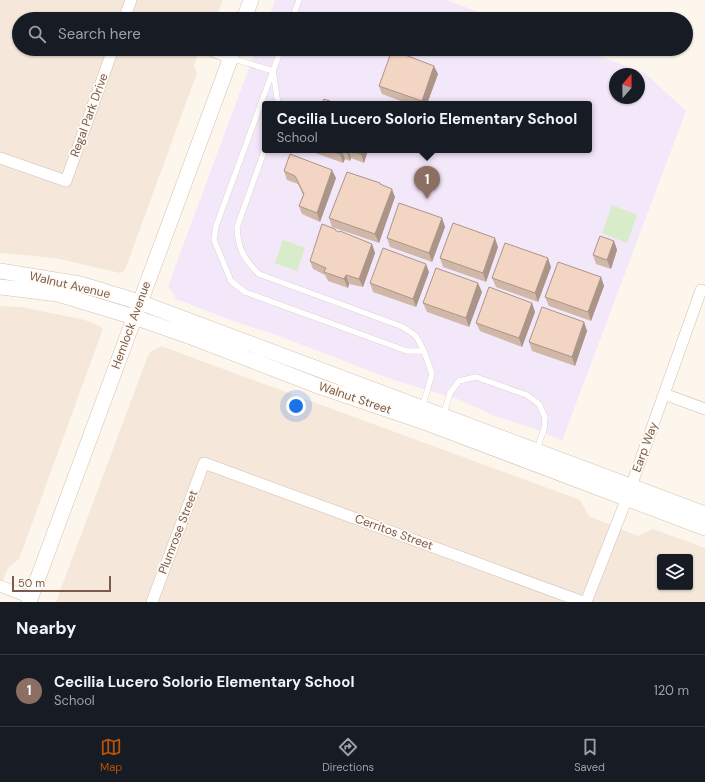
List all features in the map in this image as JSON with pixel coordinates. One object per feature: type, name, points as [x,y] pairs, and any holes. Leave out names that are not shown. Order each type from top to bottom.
[{"type":"street","points":[[127,12],[131,0]]},
{"type":"street","points":[[247,12],[251,0]]},
{"type":"street","name":"Regal Park Drive","points":[[0,158],[66,181],[111,56]]},
{"type":"street","name":"Hemlock Avenue","points":[[30,600],[231,56]]},
{"type":"street","name":"Walnut Avenue","points":[[0,271],[80,284],[139,302]]},
{"type":"street","name":"Walnut Street","points":[[0,287],[58,294],[134,317],[194,338],[321,387],[430,415],[536,452],[629,492],[705,528]]},
{"type":"street","name":"Earp Way","points":[[584,602],[629,492],[701,290]]},
{"type":"street","name":"Walnut Street","points":[[139,302],[629,492],[705,514]]},
{"type":"street","points":[[664,394],[705,409]]},
{"type":"street","name":"Plumrose Street","points":[[152,602],[204,463]]},
{"type":"street","name":"Cerritos Street","points":[[204,463],[584,602]]},
{"type":"street","points":[[0,586],[30,600]]},
{"type":"lane","points":[[295,12],[299,0]]},
{"type":"lane","points":[[239,56],[273,71]]},
{"type":"lane","points":[[278,56],[216,226],[214,240],[231,281],[245,292],[407,351],[424,351]]},
{"type":"lane","points":[[273,71],[278,101]]},
{"type":"lane","points":[[264,153],[237,227],[241,252],[250,265],[259,274],[403,327],[416,336],[424,351],[432,374],[430,415]]},
{"type":"lane","points":[[430,415],[459,381],[476,377],[527,395],[539,404],[545,417],[544,429],[536,452]]},
{"type":"shaded area","points":[[0,0],[223,0],[219,12],[12,12],[12,56],[197,56],[194,65],[197,73],[125,270],[120,273],[55,258],[0,253]]},
{"type":"shaded area","points":[[275,0],[446,0],[479,12],[271,12]]},
{"type":"shaded area","points":[[253,56],[599,56],[631,68],[609,68],[609,104],[645,104],[645,73],[686,111],[562,441],[535,429],[495,416],[460,400],[391,379],[279,336],[236,322],[176,299],[168,286]]},
{"type":"shaded area","points":[[0,306],[21,307],[85,320],[98,325],[103,329],[19,559],[8,568],[0,588]]},
{"type":"shaded area","points":[[161,346],[580,500],[589,516],[638,536],[653,529],[705,548],[705,602],[56,602],[150,352]]},
{"type":"green space","points":[[612,205],[637,215],[627,243],[602,233]]},
{"type":"green space","points":[[283,240],[305,248],[297,271],[275,263]]},
{"type":"building","points":[[390,56],[408,56],[434,66],[422,101],[379,86]]},
{"type":"building","points":[[290,154],[332,170],[317,213],[299,206],[304,194],[295,176],[284,171]]},
{"type":"building","points":[[347,172],[380,183],[392,189],[375,234],[329,218]]},
{"type":"building","points":[[399,203],[442,218],[429,253],[387,238]]},
{"type":"building","points":[[453,223],[495,238],[483,273],[440,258]]},
{"type":"building","points":[[322,224],[372,244],[359,279],[346,275],[344,279],[324,272],[326,268],[310,261]]},
{"type":"building","points":[[600,236],[614,241],[607,260],[593,255]]},
{"type":"building","points":[[505,243],[548,258],[535,293],[492,278]]},
{"type":"building","points":[[383,248],[426,264],[413,299],[370,283]]},
{"type":"building","points":[[558,262],[601,277],[588,312],[545,297]]},
{"type":"building","points":[[436,268],[478,283],[466,318],[423,303]]},
{"type":"building","points":[[489,287],[532,303],[519,338],[476,323]]},
{"type":"building","points":[[542,307],[584,322],[572,357],[529,342]]},
{"type":"place","name":"Cecilia Lucero Solorio Elementary School","points":[[427,199]]}]
